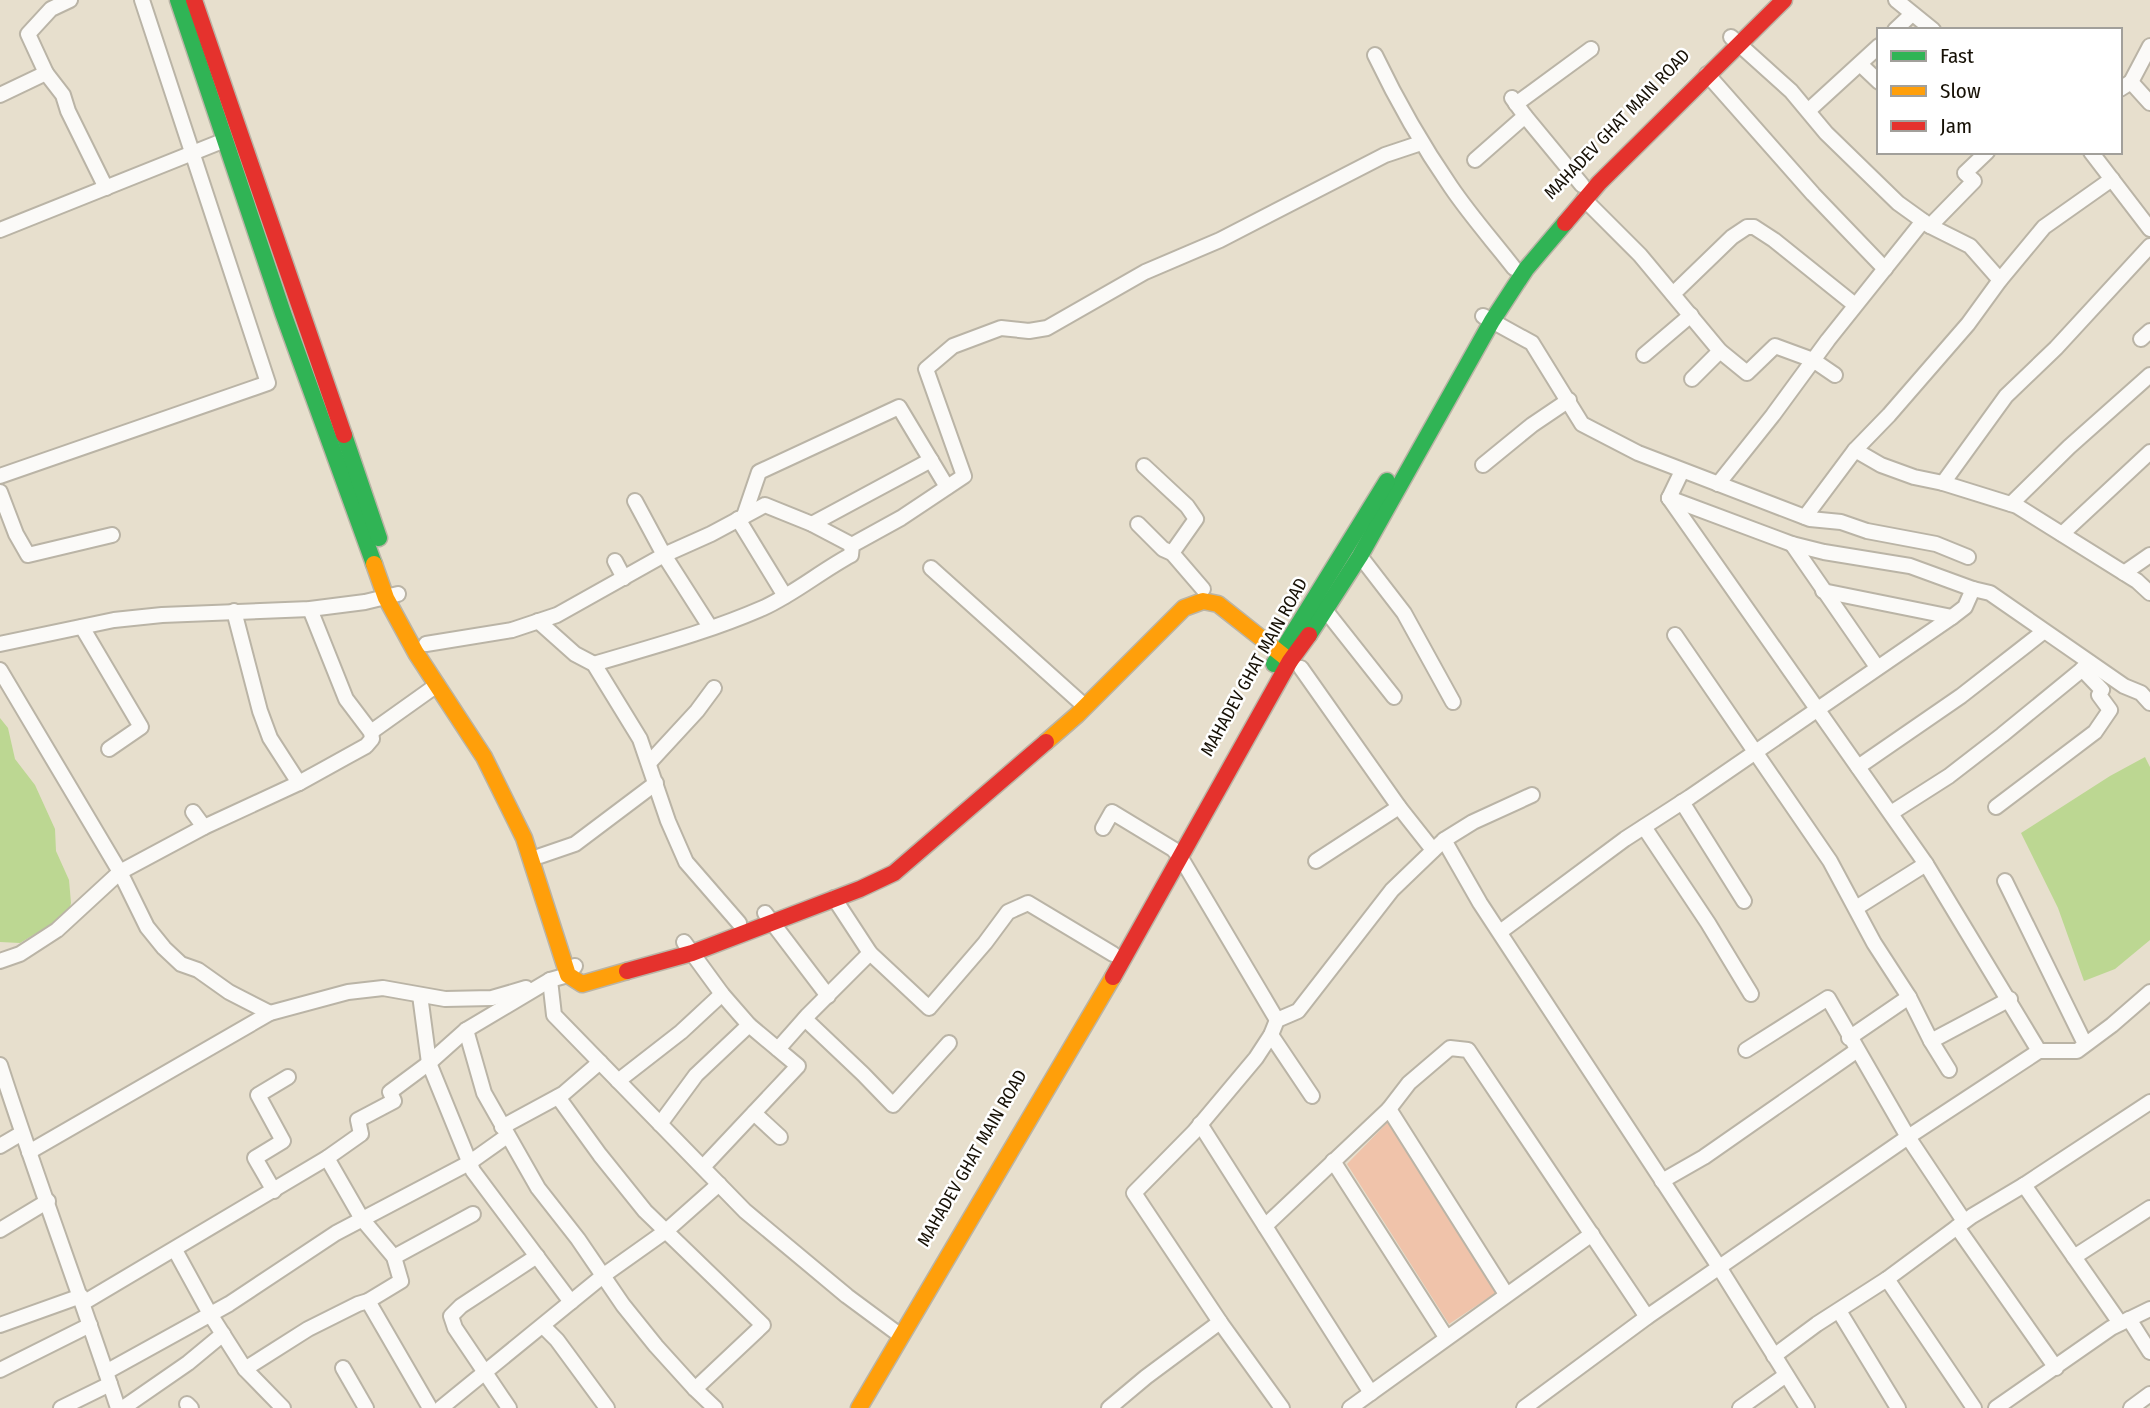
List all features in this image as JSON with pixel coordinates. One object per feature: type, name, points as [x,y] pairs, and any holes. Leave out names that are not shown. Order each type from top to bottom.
[{"type":"street","points":[[71,0],[51,9],[28,34],[46,73],[63,94],[68,111],[106,188]]},
{"type":"street","points":[[0,476],[268,383],[142,0]]},
{"type":"street","points":[[178,0],[283,313],[392,596],[437,685],[484,757],[524,838],[543,905],[572,970],[582,984],[768,918],[834,898],[894,873],[1077,715],[1184,608],[1203,601],[1218,604],[1290,656]]},
{"type":"street","points":[[194,0],[392,596],[426,644],[506,773],[534,836],[572,970]]},
{"type":"street","name":"MAHADEV GHAT MAIN ROAD","points":[[846,1408],[896,1334],[1113,954],[1177,853],[1456,359],[1488,319],[1514,268],[1553,217],[1583,192],[1646,118],[1735,40],[1769,0]]},
{"type":"street","points":[[1290,656],[1326,611],[1360,555],[1488,319],[1525,269],[1583,192],[1707,74],[1735,40],[1784,0]]},
{"type":"street","points":[[1896,0],[1930,28]]},
{"type":"street","points":[[1897,28],[1912,14]]},
{"type":"street","points":[[1735,40],[1809,110],[1826,133],[1898,203],[1926,224],[1970,246],[2000,280]]},
{"type":"street","points":[[2150,46],[2126,85],[2150,103]]},
{"type":"street","points":[[1809,110],[1877,48]]},
{"type":"street","points":[[1475,160],[1518,106],[1591,49]]},
{"type":"street","points":[[1375,55],[1421,143],[1452,189],[1514,268]]},
{"type":"street","points":[[1860,64],[1877,80]]},
{"type":"street","points":[[0,94],[46,73]]},
{"type":"street","points":[[1707,74],[1813,194],[1885,269]]},
{"type":"street","points":[[1518,106],[1583,192],[1720,351],[1747,373],[1775,346],[1813,360],[1835,375]]},
{"type":"street","points":[[0,230],[225,140]]},
{"type":"street","points":[[852,545],[901,518],[964,475],[926,369],[953,346],[1001,328],[1029,331],[1047,328],[1145,272],[1220,240],[1385,155],[1421,143]]},
{"type":"street","points":[[1718,484],[1885,269],[1926,224],[1974,181],[1965,173],[1985,154]]},
{"type":"street","points":[[2093,154],[2150,229]]},
{"type":"street","points":[[1805,517],[1855,450],[1968,324],[2044,227],[2112,179]]},
{"type":"street","points":[[1674,295],[1732,237],[1747,227],[1754,227],[1855,305]]},
{"type":"street","points":[[1943,483],[2006,396],[2056,348],[2150,246]]},
{"type":"street","points":[[1644,355],[1691,315]]},
{"type":"street","points":[[1488,319],[1532,343],[1582,424],[1638,453],[1805,517],[1841,522],[1867,531],[1937,544],[1968,557]]},
{"type":"street","points":[[1692,379],[1720,351]]},
{"type":"street","points":[[2011,504],[2069,447],[2150,375]]},
{"type":"street","points":[[1483,466],[1532,425],[1569,400]]},
{"type":"street","points":[[741,518],[759,472],[899,407],[947,487]]},
{"type":"street","points":[[1855,450],[1914,477],[2011,504],[2124,573],[2150,593]]},
{"type":"street","points":[[2062,534],[2150,452]]},
{"type":"street","points":[[812,524],[931,460]]},
{"type":"street","points":[[1144,466],[1188,506],[1196,519],[1172,553]]},
{"type":"street","points":[[1669,498],[1682,471]]},
{"type":"street","points":[[0,492],[16,534],[28,555],[112,535]]},
{"type":"street","points":[[1669,498],[1792,544],[1910,566],[1990,593],[2086,666],[2141,693],[2150,703]]},
{"type":"street","points":[[1669,498],[1926,864],[2039,1051]]},
{"type":"street","points":[[635,500],[664,555],[710,627]]},
{"type":"street","points":[[426,644],[512,631],[557,615],[664,555],[765,505],[812,524],[852,545]]},
{"type":"street","points":[[741,518],[785,596]]},
{"type":"street","points":[[1138,524],[1163,549],[1172,553],[1203,589],[1220,594],[1290,656],[1399,807],[1439,845],[1500,932],[1719,1267],[1807,1408]]},
{"type":"street","points":[[1792,544],[1877,667]]},
{"type":"street","points":[[594,664],[660,646],[764,607],[851,555],[852,545]]},
{"type":"street","points":[[1360,555],[1404,613],[1453,702]]},
{"type":"street","points":[[2124,573],[2150,555]]},
{"type":"street","points":[[615,561],[624,578]]},
{"type":"street","points":[[931,568],[1079,701]]},
{"type":"street","points":[[688,947],[739,923],[768,918],[856,880],[885,864],[923,837],[1079,701],[1173,607],[1186,596],[1203,589]]},
{"type":"street","points":[[1500,932],[1580,871],[1952,617],[1965,607],[1973,589]]},
{"type":"street","points":[[1823,591],[1952,617]]},
{"type":"street","points":[[0,645],[114,620],[234,611],[310,609],[392,596]]},
{"type":"street","points":[[0,961],[20,954],[57,930],[120,872],[204,827],[299,783],[366,746],[372,739],[371,732],[346,699],[310,609]]},
{"type":"street","points":[[234,611],[260,711],[270,738],[299,783]]},
{"type":"street","points":[[1326,611],[1394,697]]},
{"type":"street","points":[[538,621],[575,653],[594,664],[640,739],[668,821],[686,862],[739,923]]},
{"type":"street","points":[[82,627],[141,727],[109,748]]},
{"type":"street","points":[[1858,767],[1961,696],[2043,632]]},
{"type":"street","points":[[1675,635],[1830,861],[1874,943],[1909,997],[1949,1070]]},
{"type":"street","points":[[1996,807],[2095,732],[2110,710],[2099,695],[2102,690],[2086,666]]},
{"type":"street","points":[[1891,813],[1949,776],[2086,666]]},
{"type":"street","points":[[0,670],[120,872],[148,927],[181,964],[204,973],[229,992],[270,1013]]},
{"type":"street","points":[[371,732],[437,685]]},
{"type":"street","points":[[649,762],[697,711],[714,688]]},
{"type":"street","points":[[540,856],[575,844],[656,783]]},
{"type":"street","points":[[1263,1408],[1279,1403],[1220,1322],[1134,1193],[1256,1058],[1277,1020],[1298,1011],[1392,890],[1439,845],[1473,822],[1532,795]]},
{"type":"street","points":[[1682,802],[1744,901]]},
{"type":"street","points":[[1316,862],[1399,807]]},
{"type":"street","points":[[193,812],[204,827]]},
{"type":"street","points":[[1103,828],[1112,812],[1177,853],[1277,1020]]},
{"type":"street","points":[[1644,827],[1708,923],[1751,995]]},
{"type":"street","points":[[859,1408],[896,1334],[1177,853]]},
{"type":"street","points":[[1856,908],[1926,864]]},
{"type":"street","points":[[2005,881],[2085,1044]]},
{"type":"street","points":[[834,898],[870,953],[929,1008],[1008,912],[1028,903],[1113,954]]},
{"type":"street","points":[[768,918],[828,996]]},
{"type":"street","points":[[688,947],[722,994],[749,1025],[798,1066],[703,1167]]},
{"type":"street","points":[[778,1049],[870,953]]},
{"type":"street","points":[[29,1152],[270,1013],[383,988],[445,999],[492,999],[572,970]]},
{"type":"street","points":[[550,980],[554,1015],[745,1211],[784,1246],[896,1334]]},
{"type":"street","points":[[0,1325],[82,1300],[175,1250],[327,1158],[361,1134],[358,1120],[394,1101],[390,1092],[429,1063],[466,1030],[550,980]]},
{"type":"street","points":[[1524,1408],[1647,1317],[1908,1138],[2039,1051],[2077,1051],[2150,992]]},
{"type":"street","points":[[618,1081],[681,1032],[722,994]]},
{"type":"street","points":[[420,995],[429,1063],[469,1163],[571,1302]]},
{"type":"street","points":[[1662,1181],[1704,1157],[1853,1044],[1909,997]]},
{"type":"street","points":[[1746,1050],[1828,998],[1961,1224],[2056,1367]]},
{"type":"street","points":[[1931,1041],[2010,999]]},
{"type":"street","points":[[805,1019],[892,1105],[949,1043]]},
{"type":"street","points":[[660,1124],[696,1075],[749,1025]]},
{"type":"street","points":[[466,1030],[484,1093],[538,1188],[632,1315],[695,1389],[715,1408]]},
{"type":"street","points":[[1271,1035],[1312,1096]]},
{"type":"street","points":[[1265,1226],[1389,1109],[1409,1083],[1450,1048],[1468,1050],[1647,1317]]},
{"type":"street","points":[[61,1408],[336,1233],[469,1163],[505,1131],[558,1097],[600,1062]]},
{"type":"street","points":[[0,1065],[118,1408]]},
{"type":"street","points":[[274,1191],[255,1158],[283,1141],[258,1095],[288,1077]]},
{"type":"street","points":[[558,1097],[645,1211],[763,1325],[695,1389]]},
{"type":"street","points":[[1774,1356],[1817,1324],[1887,1279],[1961,1224],[2150,1102]]},
{"type":"street","points":[[1389,1109],[1506,1294]]},
{"type":"street","points":[[754,1113],[780,1137]]},
{"type":"street","points":[[1199,1124],[1371,1393]]},
{"type":"street","points":[[0,1146],[22,1133]]},
{"type":"street","points":[[246,1369],[308,1329],[368,1301],[401,1281],[394,1257],[362,1219],[327,1158]]},
{"type":"street","points":[[1333,1161],[1446,1337]]},
{"type":"street","points":[[441,1408],[604,1276],[666,1231],[719,1184]]},
{"type":"street","points":[[2024,1185],[2074,1257],[2150,1352]]},
{"type":"street","points":[[0,1230],[48,1201]]},
{"type":"street","points":[[2074,1257],[2150,1208]]},
{"type":"street","points":[[394,1257],[472,1214]]},
{"type":"street","points":[[1350,1408],[1592,1234]]},
{"type":"street","points":[[175,1250],[210,1314],[246,1369],[283,1408]]},
{"type":"street","points":[[509,1408],[455,1328],[451,1316],[461,1306],[537,1256]]},
{"type":"street","points":[[1887,1279],[1974,1408]]},
{"type":"street","points":[[368,1301],[430,1408]]},
{"type":"street","points":[[1996,1408],[2124,1321],[2150,1309]]},
{"type":"street","points":[[1839,1311],[1898,1408]]},
{"type":"street","points":[[1109,1408],[1220,1322]]},
{"type":"street","points":[[0,1370],[90,1325]]},
{"type":"street","points":[[543,1326],[557,1340],[607,1408]]},
{"type":"street","points":[[123,1408],[188,1363],[223,1334]]},
{"type":"street","points":[[342,1368],[366,1408]]},
{"type":"street","points":[[1740,1408],[1786,1375]]},
{"type":"street","points":[[2132,1408],[2150,1394]]},
{"type":"shaded area","points":[[0,718],[8,728],[15,759],[35,785],[55,829],[56,851],[69,880],[71,903],[68,914],[20,943],[0,942]]},
{"type":"shaded area","points":[[2145,757],[2150,767],[2150,940],[2115,969],[2084,981],[2058,908],[2021,833]]},
{"type":"shaded area","points":[[1389,1121],[1497,1292],[1449,1324],[1347,1164]]},
{"type":"traffic: fast","points":[[178,0],[283,313],[374,564]]},
{"type":"traffic: fast","points":[[1309,635],[1360,556],[1492,321],[1526,269],[1565,223]]},
{"type":"traffic: fast","points":[[344,435],[379,538]]},
{"type":"traffic: fast","points":[[1274,664],[1387,481]]},
{"type":"traffic: slow","points":[[374,564],[386,598],[416,653],[484,757],[524,838],[568,975],[582,984],[627,971]]},
{"type":"traffic: slow","points":[[1046,742],[1077,715],[1184,608],[1203,601],[1218,604],[1290,661]]},
{"type":"traffic: slow","points":[[859,1408],[1113,977]]},
{"type":"traffic: jam","points":[[194,0],[344,435]]},
{"type":"traffic: jam","points":[[1565,223],[1599,183],[1784,0]]},
{"type":"traffic: jam","points":[[1113,977],[1290,661],[1309,635]]},
{"type":"traffic: jam","points":[[627,971],[692,953],[860,889],[894,873],[1046,742]]}]
